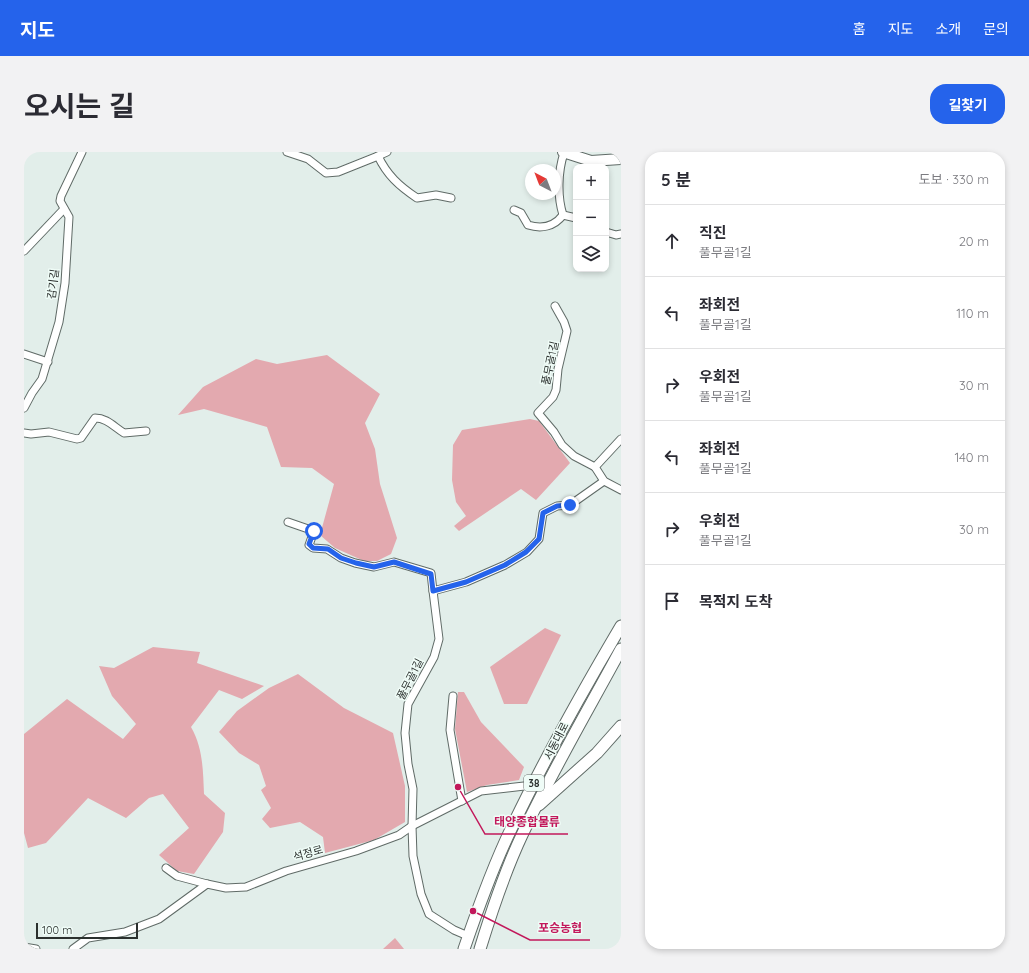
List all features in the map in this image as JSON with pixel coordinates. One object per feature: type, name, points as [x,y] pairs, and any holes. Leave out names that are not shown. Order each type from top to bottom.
[{"type":"main road","name":"서동대로","points":[[464,949],[484,890],[511,828],[578,698],[621,626]]},
{"type":"main road","name":"서동대로","points":[[480,949],[493,906],[522,835],[621,649]]},
{"type":"main road","name":"서동대로","points":[[534,810],[596,753],[621,726]]},
{"type":"street","name":"감기길","points":[[24,408],[42,379],[59,322],[65,284],[69,217],[60,201],[82,152]]},
{"type":"street","points":[[287,152],[308,159],[326,173],[338,172],[387,152]]},
{"type":"street","points":[[563,215],[559,204],[564,152],[591,161],[621,159]]},
{"type":"street","points":[[378,156],[384,170],[392,179],[417,198],[436,195],[452,198]]},
{"type":"street","points":[[24,250],[64,209]]},
{"type":"street","points":[[514,210],[521,213],[528,225],[536,227],[552,225],[563,215]]},
{"type":"street","points":[[563,215],[573,217]]},
{"type":"street","points":[[609,233],[616,235],[621,234]]},
{"type":"street","name":"풀무골1길","points":[[555,306],[567,331],[558,370],[556,390],[553,397],[538,413],[554,432],[562,445],[574,456],[595,467],[604,481],[621,490]]},
{"type":"street","points":[[24,354],[48,362]]},
{"type":"street","points":[[24,432],[31,434],[49,432],[76,439],[81,438],[90,423],[95,418],[108,421],[124,433],[146,431]]},
{"type":"street","points":[[595,467],[621,439]]},
{"type":"street","points":[[433,591],[466,582],[505,565],[526,552],[539,539],[543,513],[557,506],[570,505],[604,481]]},
{"type":"street","name":"풀무골1길","points":[[288,522],[314,531],[309,544],[313,548],[328,549],[341,558],[374,567],[394,562],[431,574],[439,638],[434,657],[418,690],[408,704],[405,733],[408,764],[413,789],[413,856],[421,894],[429,914],[454,930],[468,936]]},
{"type":"street","points":[[453,696],[450,730],[462,801]]},
{"type":"street","points":[[412,826],[481,791],[533,785]]},
{"type":"street","name":"석정로","points":[[166,868],[177,876],[207,884],[226,888],[246,887],[286,871],[356,851],[399,835],[412,826]]},
{"type":"street","points":[[73,949],[88,938],[125,932],[159,919],[207,884]]},
{"type":"street","points":[[24,947],[36,949]]},
{"type":"shaded area","points":[[327,355],[380,394],[365,423],[375,449],[380,484],[397,538],[391,554],[377,561],[364,561],[335,548],[320,535],[334,484],[312,468],[281,467],[267,427],[204,409],[178,415],[203,387],[256,359],[277,364]]},
{"type":"shaded area","points":[[530,419],[539,421],[570,463],[536,500],[521,489],[459,531],[454,526],[466,516],[456,502],[452,480],[453,445],[462,430]]},
{"type":"shaded area","points":[[545,628],[561,635],[527,704],[504,704],[490,667]]},
{"type":"shaded area","points":[[153,647],[200,652],[197,663],[264,686],[242,699],[219,690],[191,727],[200,751],[203,768],[204,794],[225,813],[223,832],[194,874],[177,871],[159,855],[189,828],[163,794],[149,798],[126,818],[88,798],[46,843],[28,848],[24,833],[24,734],[67,699],[123,739],[136,724],[112,696],[99,666],[114,668]]},
{"type":"shaded area","points":[[298,674],[344,708],[393,733],[405,786],[405,822],[374,840],[325,853],[323,837],[300,822],[270,828],[262,819],[271,808],[261,790],[266,786],[259,765],[239,753],[219,732],[237,711],[269,688]]},
{"type":"shaded area","points":[[458,692],[464,692],[481,722],[524,767],[519,780],[487,785],[467,792],[455,729]]},
{"type":"shaded area","points":[[395,938],[404,949],[383,949]]},
{"type":"place","name":"태양종합물류","points":[[458,787]]},
{"type":"place","name":"포승농협","points":[[473,911]]},
{"type":"route","points":[[314,531],[309,544],[313,548],[328,549],[341,558],[374,567],[394,562],[422,570],[431,574],[433,591],[466,582],[505,565],[526,552],[539,539],[543,513],[557,506],[570,505]]}]
